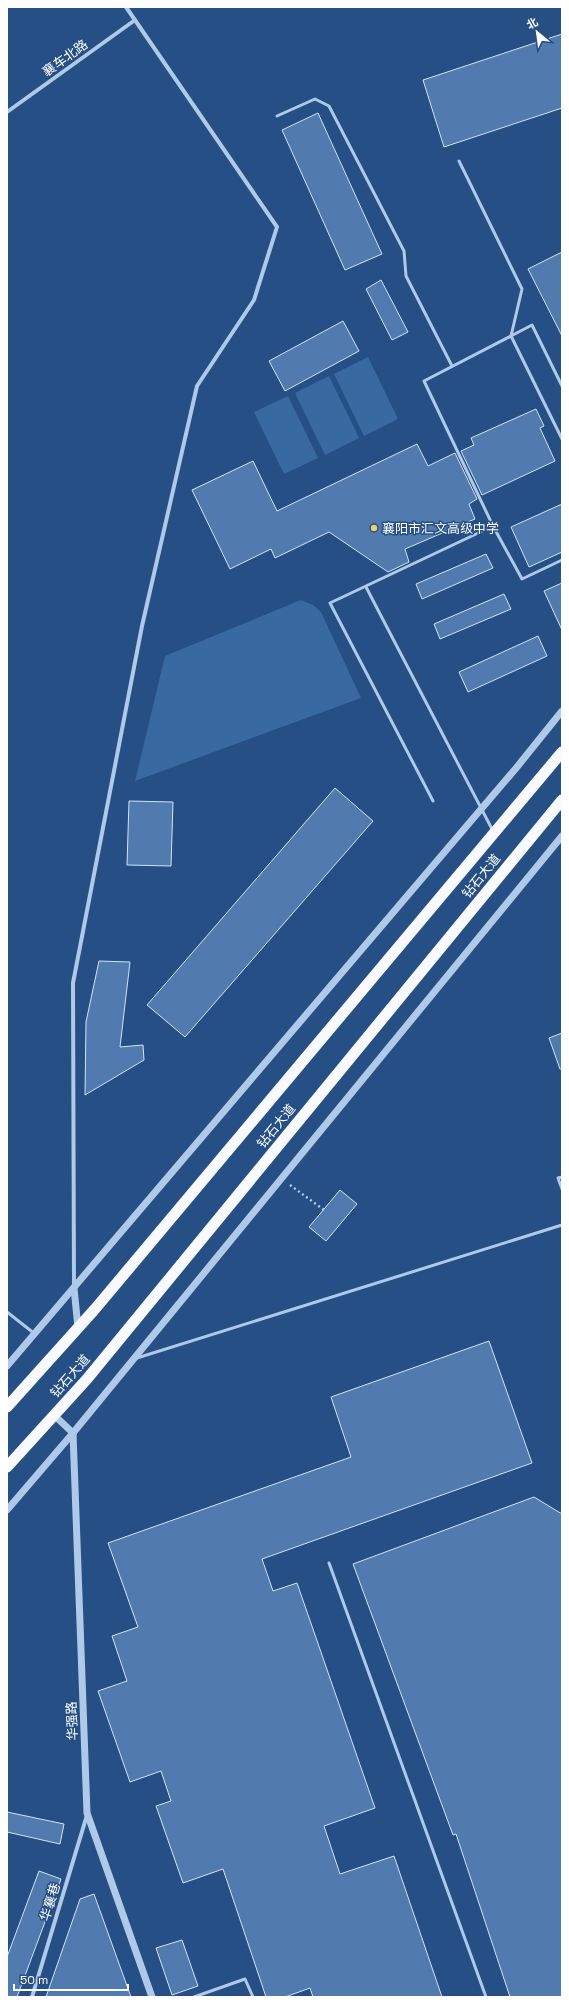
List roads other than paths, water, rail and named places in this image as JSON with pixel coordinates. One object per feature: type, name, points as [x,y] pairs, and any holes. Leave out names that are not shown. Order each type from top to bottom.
[{"type":"highway","name":"钻石大道","points":[[7,1407],[78,1328],[562,752]]},
{"type":"highway","name":"钻石大道","points":[[7,1467],[87,1379],[562,800]]},
{"type":"street","points":[[78,1328],[74,1288],[73,983],[142,626],[197,386],[254,300],[277,227],[126,7]]},
{"type":"street","name":"襄车北路","points":[[7,112],[135,20]]},
{"type":"street","points":[[7,1366],[482,808],[562,711]]},
{"type":"street","points":[[7,1510],[74,1433],[562,836]]},
{"type":"street","points":[[54,1415],[74,1433]]},
{"type":"street","name":"华强路","points":[[74,1433],[87,1813],[152,1997]]},
{"type":"street","name":"华襄巷","points":[[32,1997],[87,1813]]},
{"type":"lane","points":[[277,116],[315,99],[330,106],[404,251],[406,276],[452,366]]},
{"type":"lane","points":[[459,161],[522,289],[511,336],[562,439]]},
{"type":"lane","points":[[562,386],[532,325],[424,381],[493,526],[522,579],[562,560]]},
{"type":"lane","points":[[558,377],[562,375]]},
{"type":"lane","points":[[433,801],[330,603],[493,526]]},
{"type":"lane","points":[[366,587],[494,833]]},
{"type":"lane","points":[[562,1177],[558,1178],[562,1189]]},
{"type":"lane","points":[[133,1359],[562,1225]]},
{"type":"lane","points":[[7,1312],[35,1334]]},
{"type":"lane","points":[[329,1563],[486,1997]]},
{"type":"lane","points":[[194,1997],[245,1979],[252,1997]]},
{"type":"place","name":"襄阳市汇文高级中学","points":[[374,528]]}]
